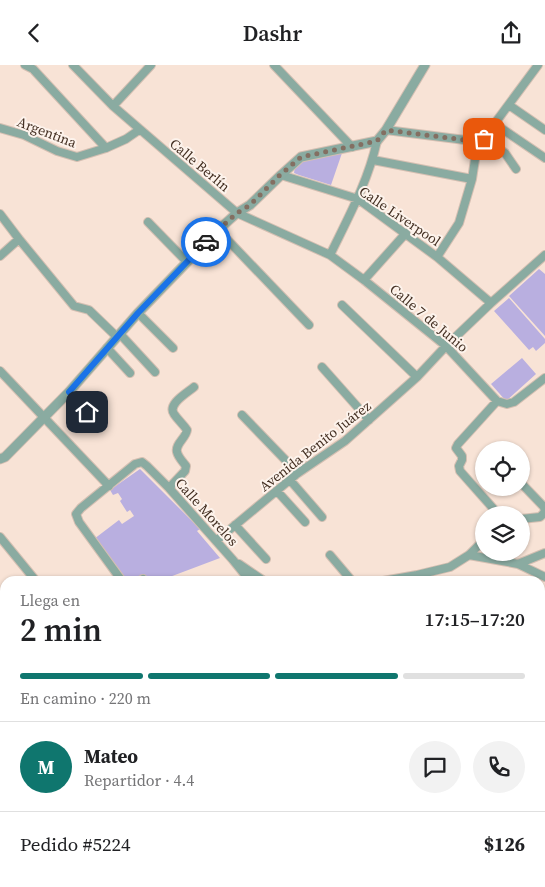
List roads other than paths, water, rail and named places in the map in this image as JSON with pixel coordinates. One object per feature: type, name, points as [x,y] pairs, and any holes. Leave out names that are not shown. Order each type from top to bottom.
[{"type":"street","points":[[25,65],[33,69],[106,148]]},
{"type":"street","name":"Calle Berlín","points":[[73,65],[112,106],[237,213],[330,255]]},
{"type":"street","points":[[112,106],[151,65]]},
{"type":"street","points":[[274,65],[352,147]]},
{"type":"street","points":[[330,255],[358,199],[373,160],[377,141],[386,130],[425,65]]},
{"type":"street","points":[[437,257],[459,223],[472,179],[476,153],[482,140],[538,65]]},
{"type":"street","points":[[508,105],[545,130]]},
{"type":"street","points":[[495,124],[545,158]]},
{"type":"street","name":"Argentina","points":[[0,128],[24,135],[57,151],[78,157],[106,148],[140,130]]},
{"type":"street","points":[[386,130],[482,140],[505,153],[516,169]]},
{"type":"street","points":[[0,459],[5,457],[69,392],[138,313],[218,230],[237,213],[250,205],[301,157],[377,141]]},
{"type":"street","points":[[373,160],[472,179]]},
{"type":"street","name":"Calle Liverpool","points":[[280,175],[358,199],[437,257],[491,303]]},
{"type":"street","points":[[0,213],[74,306],[89,311],[155,372]]},
{"type":"street","points":[[148,222],[187,262]]},
{"type":"street","points":[[218,230],[309,325]]},
{"type":"street","points":[[364,281],[406,233]]},
{"type":"street","points":[[0,256],[19,239]]},
{"type":"street","name":"Calle 7 de Junio","points":[[330,255],[446,345],[497,401],[506,404],[514,403],[545,378]]},
{"type":"street","name":"Avenida Benito Juárez","points":[[216,541],[298,473],[345,441],[417,377],[446,345],[545,255]]},
{"type":"street","points":[[342,305],[417,377]]},
{"type":"street","points":[[138,313],[173,348]]},
{"type":"street","points":[[108,348],[130,373]]},
{"type":"street","points":[[322,367],[369,420]]},
{"type":"street","points":[[0,371],[108,486],[76,514],[79,522],[118,576]]},
{"type":"street","points":[[170,488],[185,471],[186,466],[177,453],[177,449],[187,430],[172,413],[172,408],[173,404],[194,387]]},
{"type":"street","points":[[69,392],[96,422]]},
{"type":"street","points":[[491,506],[460,471],[458,466],[462,456],[456,448],[497,401]]},
{"type":"street","points":[[242,415],[298,473]]},
{"type":"street","name":"Calle Morelos","points":[[108,486],[135,464],[142,463],[147,466],[170,488],[246,576]]},
{"type":"street","points":[[290,480],[322,517]]},
{"type":"street","points":[[277,491],[305,522]]},
{"type":"street","points":[[530,492],[544,507],[545,512],[540,517],[530,518]]},
{"type":"street","points":[[235,525],[266,559]]},
{"type":"street","points":[[0,537],[32,576]]},
{"type":"street","points":[[407,576],[450,567],[475,549]]},
{"type":"street","points":[[518,564],[545,553]]},
{"type":"street","points":[[330,555],[348,576]]},
{"type":"street","points":[[469,555],[518,564],[543,576]]},
{"type":"street","points":[[233,560],[257,576]]}]
